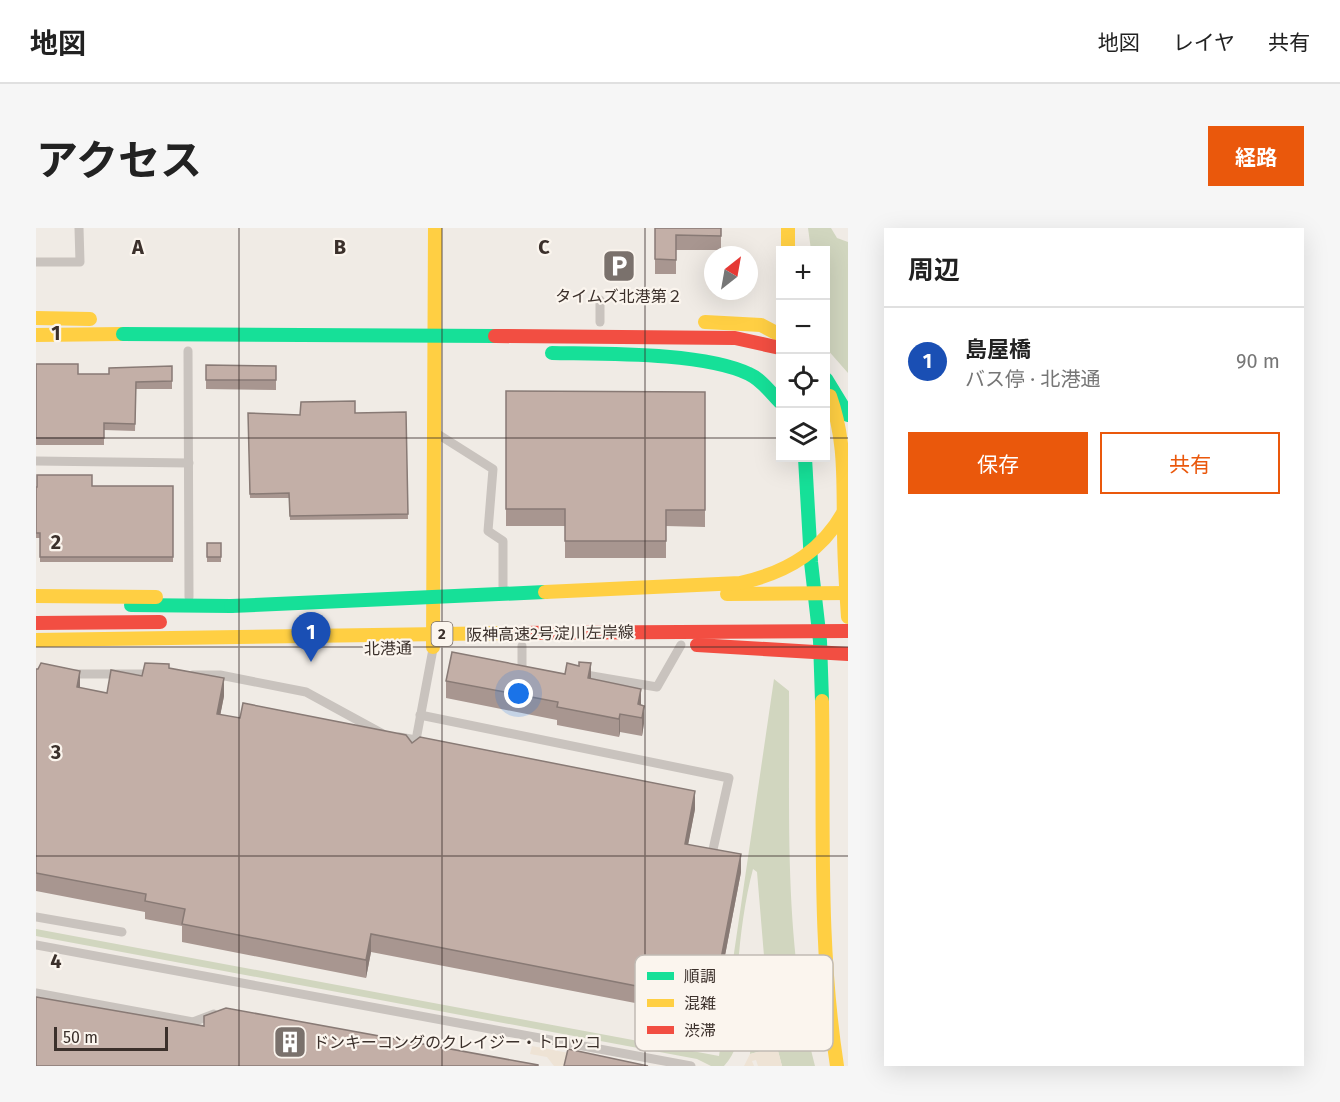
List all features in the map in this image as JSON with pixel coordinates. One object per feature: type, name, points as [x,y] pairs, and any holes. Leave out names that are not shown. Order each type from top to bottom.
[{"type":"main road","points":[[433,647],[435,228]]},
{"type":"main road","points":[[788,228],[788,246]]},
{"type":"main road","points":[[36,318],[107,319]]},
{"type":"main road","points":[[190,320],[594,322]]},
{"type":"main road","points":[[691,322],[736,322],[761,325],[776,333]]},
{"type":"main road","points":[[36,335],[735,338],[776,347]]},
{"type":"main road","points":[[36,349],[59,349]]},
{"type":"main road","points":[[540,353],[609,354],[721,363],[753,375],[776,398]]},
{"type":"main road","points":[[830,385],[838,394],[848,415]]},
{"type":"main road","points":[[830,400],[840,425],[843,445],[848,617]]},
{"type":"main road","points":[[805,462],[811,564],[817,593],[821,652],[824,955]]},
{"type":"main road","name":"2","points":[[231,606],[740,583],[766,578],[814,553],[842,519],[848,504]]},
{"type":"main road","points":[[36,596],[433,597],[847,593]]},
{"type":"main road","name":"阪神高速2号淀川左岸線","points":[[36,605],[465,610]]},
{"type":"main road","points":[[796,610],[848,610]]},
{"type":"main road","points":[[36,623],[177,622]]},
{"type":"main road","points":[[247,622],[292,624],[339,630],[415,648]]},
{"type":"main road","name":"阪神高速2号淀川左岸線","points":[[36,640],[667,631],[848,632]]},
{"type":"main road","name":"北港通","points":[[36,652],[681,645],[848,654]]},
{"type":"main road","points":[[833,1044],[837,1066]]},
{"type":"lane","points":[[36,262],[80,262],[79,228]]},
{"type":"lane","points":[[594,322],[600,300]]},
{"type":"lane","points":[[188,351],[189,597]]},
{"type":"lane","points":[[434,432],[493,469],[488,531],[503,541],[503,596]]},
{"type":"lane","points":[[36,461],[189,463]]},
{"type":"lane","points":[[567,674],[589,674],[657,687],[681,645]]},
{"type":"lane","points":[[522,646],[522,675],[532,675]]},
{"type":"lane","points":[[413,754],[433,647]]},
{"type":"lane","points":[[59,674],[163,675]]},
{"type":"lane","points":[[186,675],[220,675],[306,692],[381,733],[416,740]]},
{"type":"lane","points":[[420,715],[729,778],[712,854]]},
{"type":"lane","points":[[36,917],[122,932]]},
{"type":"lane","points":[[36,945],[691,1066]]},
{"type":"lane","points":[[36,993],[193,1022],[225,1009]]},
{"type":"green space","points":[[808,228],[831,228],[837,238],[848,242],[848,373],[830,353],[830,246],[810,246]]},
{"type":"green space","points":[[774,679],[789,691],[790,880],[796,955],[764,955],[757,872],[753,869],[745,905],[739,955],[734,955]]},
{"type":"green space","points":[[36,929],[635,1040],[635,1047],[36,936]]},
{"type":"green space","points":[[654,1051],[692,1051],[719,1056],[720,1051],[734,1051],[724,1066],[711,1066],[697,1059]]},
{"type":"green space","points":[[778,1051],[812,1051],[815,1066],[782,1066]]},
{"type":"shaded area","points":[[532,1046],[569,1053],[567,1066],[554,1066],[547,1057],[530,1054]]},
{"type":"shaded area","points":[[778,1051],[782,1066],[758,1066],[756,1060],[752,1061],[754,1066],[744,1066],[750,1054]]},
{"type":"building","points":[[655,228],[721,228],[721,236],[676,235],[676,260],[655,259]]},
{"type":"building","points":[[36,364],[78,364],[78,374],[109,374],[109,368],[172,366],[172,381],[136,382],[135,424],[104,423],[104,438],[36,438]]},
{"type":"building","points":[[206,365],[276,366],[276,380],[206,380]]},
{"type":"building","points":[[506,391],[705,392],[705,510],[666,510],[666,541],[565,541],[565,509],[506,509]]},
{"type":"building","points":[[355,401],[355,413],[406,412],[408,514],[290,516],[289,493],[250,494],[248,413],[300,415],[301,402]]},
{"type":"building","points":[[37,475],[92,475],[92,486],[173,486],[173,557],[40,557],[40,533],[36,533]]},
{"type":"building","points":[[207,543],[221,543],[221,557],[207,557]]},
{"type":"building","points":[[452,652],[565,674],[567,663],[579,666],[579,662],[591,663],[588,678],[641,689],[638,704],[644,706],[642,718],[620,714],[619,719],[557,707],[558,702],[446,681]]},
{"type":"building","points":[[41,663],[80,671],[77,687],[107,693],[111,670],[142,676],[145,663],[169,664],[169,668],[224,678],[217,714],[240,718],[243,703],[406,735],[412,743],[420,737],[695,791],[685,844],[741,854],[722,955],[635,955],[635,986],[371,934],[366,960],[182,924],[185,909],[145,901],[146,894],[36,873],[36,669]]},
{"type":"building","points":[[36,997],[204,1026],[204,1016],[226,1008],[538,1066],[36,1066]]},
{"type":"building","points":[[568,1049],[648,1066],[564,1066]]},
{"type":"traffic: fast","points":[[123,334],[495,336]]},
{"type":"traffic: fast","points":[[552,353],[625,354],[706,362],[730,367],[753,376],[776,398]]},
{"type":"traffic: fast","points":[[830,386],[848,415]]},
{"type":"traffic: fast","points":[[805,462],[811,562],[820,641],[822,701]]},
{"type":"traffic: fast","points":[[231,606],[545,592]]},
{"type":"traffic: fast","points":[[131,605],[231,606]]},
{"type":"traffic: slow","points":[[433,647],[435,228]]},
{"type":"traffic: slow","points":[[788,228],[788,246]]},
{"type":"traffic: slow","points":[[36,318],[90,319]]},
{"type":"traffic: slow","points":[[705,322],[761,325],[776,333]]},
{"type":"traffic: slow","points":[[36,335],[123,334]]},
{"type":"traffic: slow","points":[[830,396],[839,429],[843,461],[844,551],[848,617]]},
{"type":"traffic: slow","points":[[545,592],[740,583],[758,578],[804,557],[828,534],[848,504]]},
{"type":"traffic: slow","points":[[727,594],[848,593]]},
{"type":"traffic: slow","points":[[36,596],[156,597]]},
{"type":"traffic: slow","points":[[36,640],[511,633]]},
{"type":"traffic: slow","points":[[822,701],[826,955]]},
{"type":"traffic: slow","points":[[833,1035],[837,1066]]},
{"type":"traffic: jam","points":[[495,336],[735,338],[776,347]]},
{"type":"traffic: jam","points":[[36,623],[160,622]]},
{"type":"traffic: jam","points":[[511,633],[848,631]]},
{"type":"traffic: jam","points":[[697,645],[848,654]]},
{"type":"place","name":"タイムズ北港第２","points":[[619,266]]},
{"type":"place","name":"島屋橋","points":[[311,662]]},
{"type":"place","name":"ドンキーコングのクレイジー・トロッコ","points":[[290,1042]]}]
